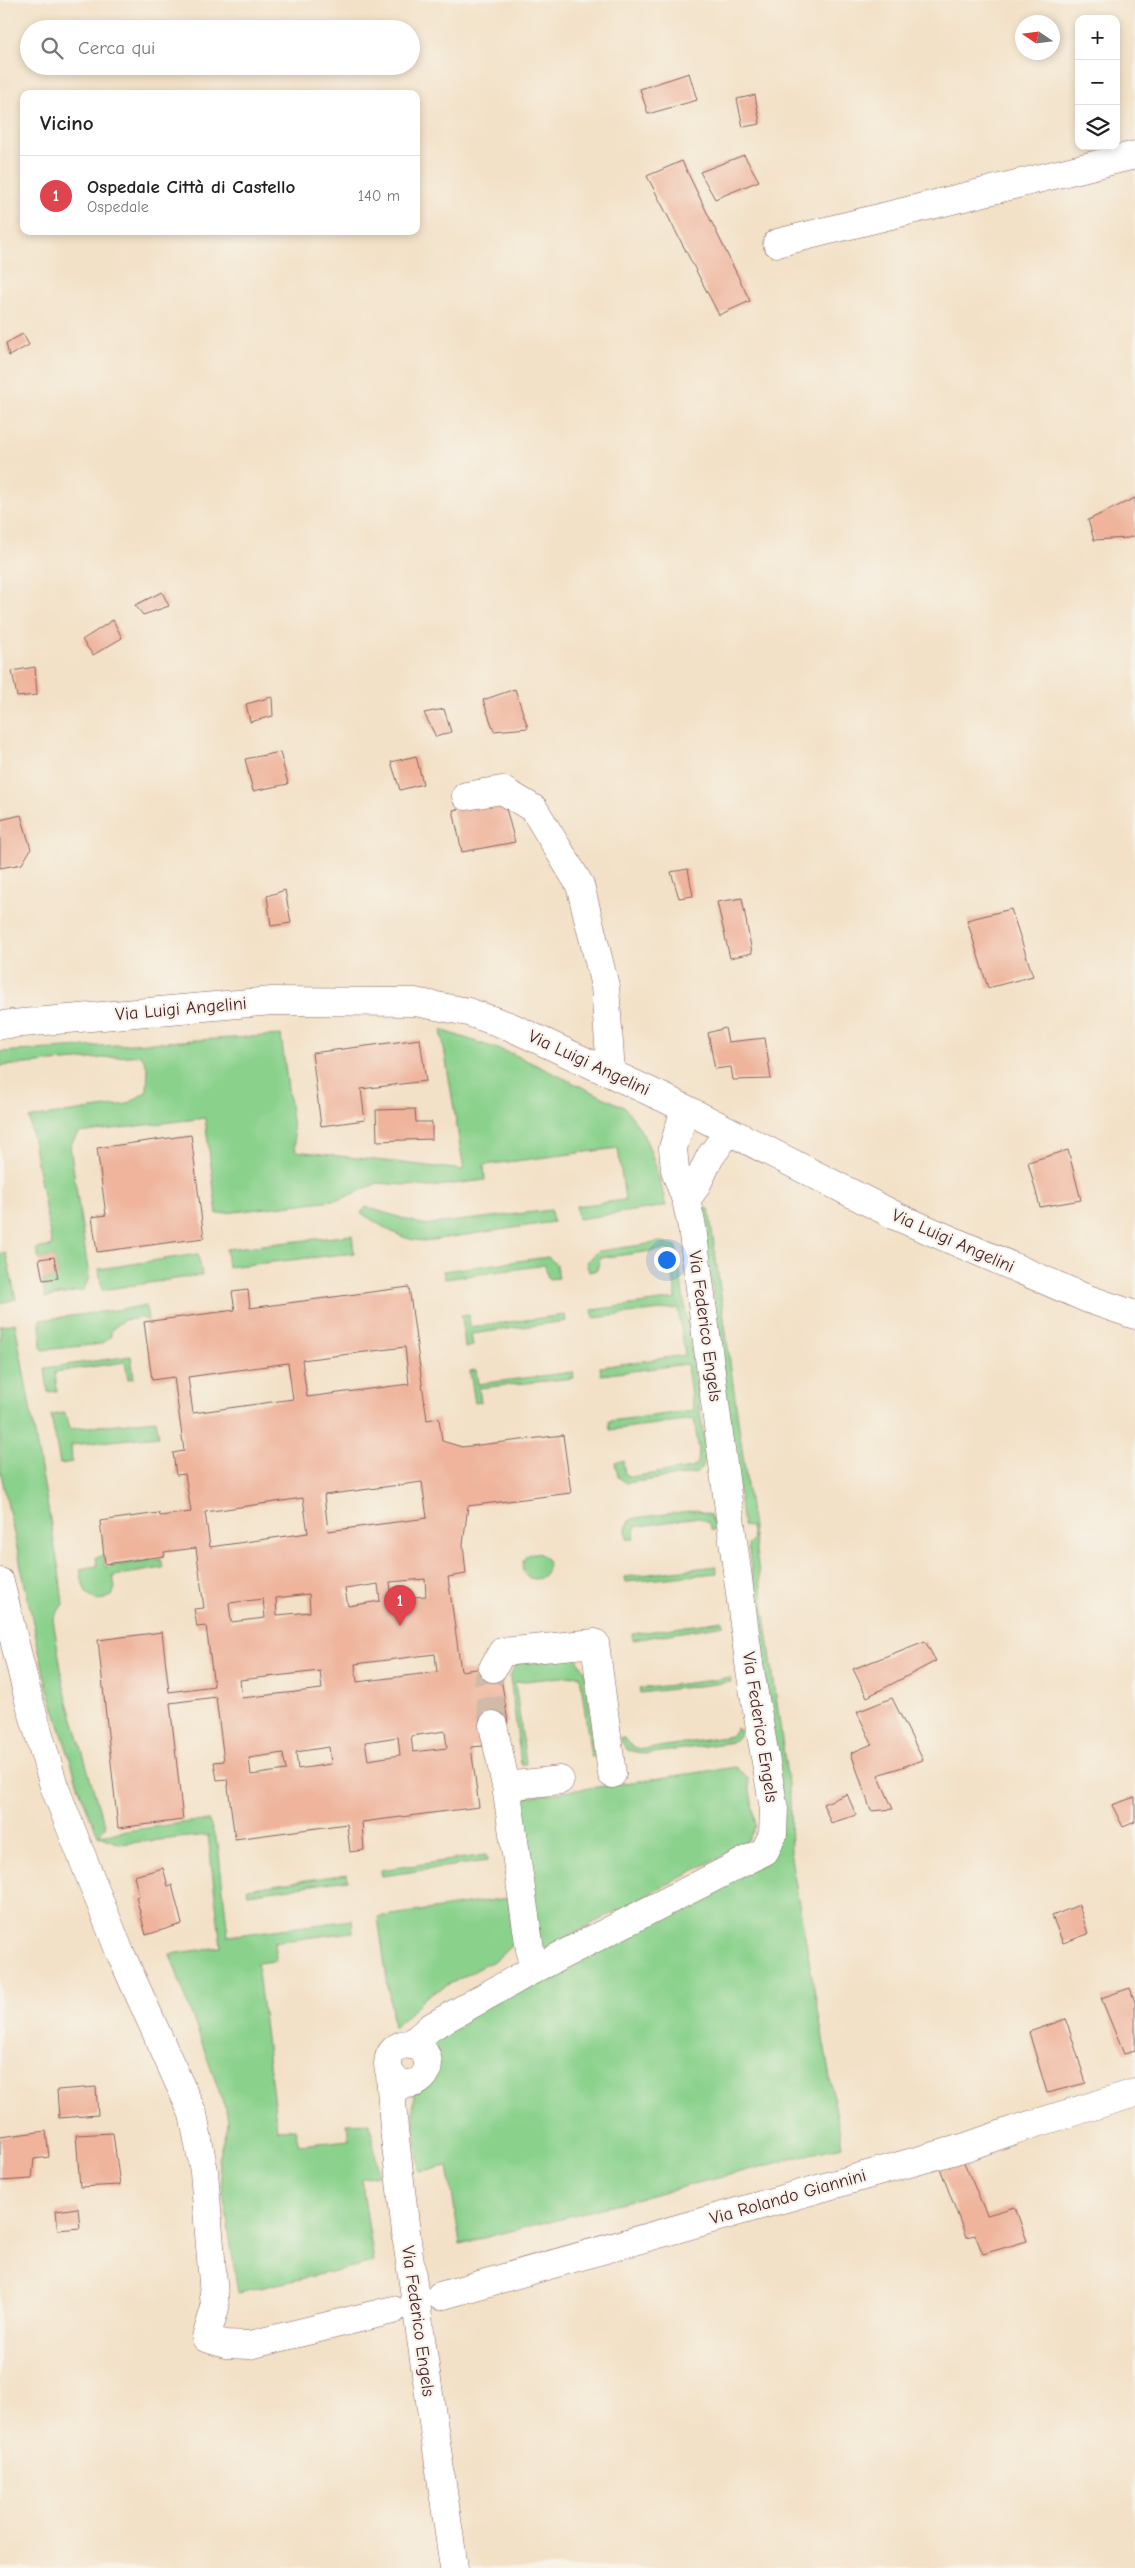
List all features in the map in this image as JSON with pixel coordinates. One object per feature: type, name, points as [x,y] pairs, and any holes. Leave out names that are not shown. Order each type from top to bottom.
[{"type":"street","points":[[776,243],[1135,155]]},
{"type":"street","points":[[466,796],[502,790],[534,809],[580,885],[605,986],[611,1074]]},
{"type":"street","name":"Via Luigi Angelini","points":[[0,1025],[272,1001],[415,1002],[468,1012],[510,1026],[685,1109],[898,1217],[1088,1299],[1135,1315]]},
{"type":"street","name":"Via Federico Engels","points":[[454,2568],[425,2374],[394,2129],[398,2079],[389,2058],[394,2050],[402,2046],[418,2050],[431,2027],[533,1970],[765,1851],[773,1834],[774,1809],[750,1670],[696,1256],[686,1200],[675,1170],[673,1148],[685,1109]]},
{"type":"street","points":[[686,1200],[696,1186],[710,1157],[729,1131]]},
{"type":"street","points":[[0,1582],[28,1697],[54,1786],[119,1950],[193,2114],[204,2171],[215,2308],[206,2338],[225,2344],[250,2345],[393,2310]]},
{"type":"street","points":[[493,1668],[502,1652],[594,1643],[612,1774]]},
{"type":"street","points":[[493,1725],[506,1786],[533,1970]]},
{"type":"street","points":[[506,1786],[560,1780]]},
{"type":"street","name":"Via Rolando Giannini","points":[[440,2296],[966,2147],[1014,2130],[1135,2093]]},
{"type":"green space","points":[[441,1030],[513,1054],[624,1107],[633,1118],[646,1141],[656,1166],[666,1206],[578,1219],[576,1206],[625,1200],[618,1148],[484,1165],[485,1180],[430,1187],[378,1183],[341,1199],[217,1214],[205,1118],[78,1133],[70,1146],[89,1277],[84,1290],[45,1298],[43,1280],[58,1277],[54,1257],[39,1259],[36,1249],[52,1246],[29,1118],[128,1104],[147,1091],[148,1069],[141,1055],[0,1066],[0,1052],[281,1035],[296,1151],[464,1170]]},
{"type":"green space","points":[[366,1207],[424,1225],[551,1210],[553,1222],[426,1241],[400,1236],[392,1232],[361,1213]]},
{"type":"green space","points":[[702,1207],[709,1209],[790,1798],[791,1858],[842,2146],[460,2244],[448,2166],[419,2171],[413,2101],[414,2086],[421,2059],[429,2046],[448,2026],[770,1860],[784,1817],[748,1544],[753,1541],[751,1527],[743,1526]]},
{"type":"green space","points":[[352,1235],[354,1253],[228,1267],[226,1249]]},
{"type":"green space","points":[[662,1242],[676,1246],[706,1452],[705,1459],[702,1468],[694,1474],[627,1483],[618,1477],[615,1462],[623,1461],[625,1474],[630,1477],[692,1468],[698,1463],[699,1451],[694,1419],[610,1430],[609,1421],[693,1411],[687,1364],[601,1375],[600,1367],[685,1355],[678,1308],[594,1318],[592,1310],[676,1299],[670,1251],[666,1249],[600,1258],[597,1270],[589,1272],[586,1262],[599,1251]]},
{"type":"green space","points":[[6,1253],[16,1299],[0,1303],[0,1254]]},
{"type":"green space","points":[[198,1254],[202,1275],[102,1290],[99,1269]]},
{"type":"green space","points":[[548,1257],[556,1264],[559,1278],[548,1279],[545,1265],[445,1279],[443,1271]]},
{"type":"green space","points":[[146,1306],[148,1320],[141,1318],[124,1320],[111,1330],[111,1336],[101,1344],[43,1350],[41,1346],[40,1320]]},
{"type":"green space","points":[[469,1314],[470,1327],[565,1315],[566,1321],[471,1334],[473,1346],[465,1348],[462,1315]]},
{"type":"green space","points":[[15,1323],[59,1570],[63,1604],[53,1619],[64,1688],[100,1812],[106,1825],[99,1835],[189,1822],[209,1821],[218,1845],[228,1936],[352,1920],[353,1932],[274,1942],[276,1961],[257,1963],[277,2130],[295,2129],[299,2145],[349,2140],[347,2124],[370,2123],[379,2175],[361,2178],[374,2262],[238,2293],[218,2158],[229,2119],[170,1954],[221,1947],[208,1835],[119,1844],[98,1835],[81,1794],[46,1683],[0,1469],[0,1326]]},
{"type":"green space","points":[[131,1356],[134,1378],[128,1379],[125,1362],[55,1372],[57,1391],[48,1392],[45,1368]]},
{"type":"green space","points":[[476,1370],[478,1384],[573,1372],[574,1378],[479,1388],[481,1402],[475,1403],[470,1371]]},
{"type":"green space","points":[[65,1413],[69,1429],[156,1420],[159,1436],[71,1445],[72,1462],[60,1464],[51,1415]]},
{"type":"green space","points":[[697,1510],[710,1515],[716,1528],[712,1531],[708,1522],[698,1517],[635,1527],[634,1539],[627,1539],[626,1529],[629,1521],[635,1518]]},
{"type":"green space","points":[[535,1553],[545,1556],[548,1566],[545,1576],[535,1579],[525,1576],[522,1566],[525,1556]]},
{"type":"green space","points":[[104,1556],[105,1567],[161,1559],[163,1568],[113,1576],[115,1588],[112,1596],[98,1601],[87,1592],[80,1569],[97,1566],[96,1557]]},
{"type":"green space","points":[[716,1566],[717,1573],[626,1582],[625,1577]]},
{"type":"green space","points":[[723,1621],[724,1625],[633,1640],[632,1634]]},
{"type":"green space","points":[[575,1656],[585,1671],[597,1756],[591,1757],[580,1675],[515,1682],[526,1764],[521,1764],[510,1676],[516,1664]]},
{"type":"green space","points":[[730,1678],[731,1682],[640,1693],[639,1689]]},
{"type":"green space","points":[[737,1728],[742,1732],[733,1742],[646,1754],[627,1750],[619,1738],[623,1737],[633,1747],[646,1749],[731,1736]]},
{"type":"green space","points":[[736,1767],[748,1778],[756,1827],[745,1844],[540,1951],[520,1798]]},
{"type":"green space","points":[[486,1855],[487,1861],[382,1876],[381,1870]]},
{"type":"green space","points":[[347,1874],[348,1880],[248,1894],[247,1889]]},
{"type":"green space","points":[[508,1898],[514,1943],[497,1959],[427,1996],[394,2028],[378,1917]]},
{"type":"building","points":[[689,73],[697,100],[648,114],[640,89]]},
{"type":"building","points":[[755,95],[760,124],[743,127],[737,99]]},
{"type":"building","points":[[744,155],[759,181],[715,199],[700,172]]},
{"type":"building","points":[[682,161],[750,301],[719,315],[647,176]]},
{"type":"building","points":[[23,334],[29,345],[9,356],[6,343]]},
{"type":"building","points":[[1135,498],[1135,535],[1128,538],[1094,540],[1088,520]]},
{"type":"building","points":[[162,592],[169,606],[143,615],[135,605]]},
{"type":"building","points":[[113,620],[122,638],[93,655],[82,640]]},
{"type":"building","points":[[35,667],[37,695],[17,697],[12,671]]},
{"type":"building","points":[[515,689],[528,728],[494,731],[483,700]]},
{"type":"building","points":[[272,697],[273,716],[250,722],[246,704]]},
{"type":"building","points":[[444,709],[451,732],[436,737],[424,713]]},
{"type":"building","points":[[280,752],[288,784],[253,791],[245,759]]},
{"type":"building","points":[[416,756],[423,784],[400,790],[391,762]]},
{"type":"building","points":[[504,801],[515,842],[462,852],[453,810]]},
{"type":"building","points":[[21,815],[31,849],[22,864],[0,868],[0,820]]},
{"type":"building","points":[[688,869],[693,896],[679,898],[671,872]]},
{"type":"building","points":[[285,890],[291,923],[271,926],[267,896]]},
{"type":"building","points":[[742,898],[752,953],[730,958],[717,902]]},
{"type":"building","points":[[1011,909],[1033,976],[988,988],[967,920]]},
{"type":"building","points":[[725,1028],[728,1042],[765,1038],[771,1079],[733,1080],[731,1067],[715,1069],[708,1033]]},
{"type":"building","points":[[420,1039],[426,1081],[361,1089],[365,1120],[321,1126],[312,1053]]},
{"type":"building","points":[[415,1109],[416,1122],[432,1122],[432,1139],[377,1141],[376,1110]]},
{"type":"building","points":[[191,1135],[204,1238],[97,1252],[92,1217],[106,1215],[97,1148]]},
{"type":"building","points":[[1068,1150],[1081,1200],[1040,1207],[1028,1162]]},
{"type":"building","points":[[54,1257],[58,1278],[43,1280],[39,1259]]},
{"type":"building","points":[[409,1287],[427,1420],[439,1418],[442,1441],[462,1447],[563,1435],[571,1493],[468,1506],[463,1544],[466,1574],[448,1577],[461,1671],[484,1668],[501,1677],[508,1723],[481,1726],[483,1746],[471,1747],[479,1807],[362,1822],[364,1850],[350,1852],[347,1824],[235,1839],[227,1779],[217,1780],[214,1762],[224,1761],[216,1697],[170,1703],[183,1820],[118,1828],[98,1640],[162,1632],[169,1692],[214,1686],[206,1626],[197,1627],[194,1609],[204,1608],[196,1548],[164,1552],[165,1556],[105,1564],[100,1521],[159,1513],[160,1516],[191,1512],[185,1474],[176,1475],[173,1453],[184,1451],[174,1377],[152,1380],[144,1322],[235,1310],[232,1292],[248,1290],[250,1308]],"holes":[[[405,1347],[409,1384],[307,1397],[302,1360]],[[288,1363],[293,1399],[193,1413],[188,1377]],[[422,1482],[427,1518],[328,1531],[324,1495]],[[303,1498],[308,1533],[210,1547],[205,1512]],[[425,1579],[426,1596],[392,1599],[390,1582]],[[378,1584],[380,1601],[348,1606],[345,1589]],[[309,1594],[310,1612],[277,1615],[276,1598]],[[263,1599],[265,1618],[231,1622],[229,1603]],[[435,1654],[437,1672],[357,1682],[355,1664]],[[320,1671],[322,1689],[242,1698],[240,1680]],[[445,1731],[447,1748],[413,1752],[411,1736]],[[398,1737],[400,1755],[368,1760],[365,1742]],[[329,1747],[331,1764],[298,1769],[296,1752]],[[283,1753],[286,1770],[251,1775],[249,1758]]]},
{"type":"building","points":[[925,1641],[936,1661],[867,1697],[853,1669]]},
{"type":"building","points":[[892,1698],[923,1760],[878,1775],[893,1809],[871,1811],[851,1753],[872,1744],[857,1712]]},
{"type":"building","points":[[847,1794],[856,1815],[831,1823],[823,1804]]},
{"type":"building","points":[[1135,1797],[1135,1822],[1123,1827],[1112,1805]]},
{"type":"building","points":[[163,1868],[168,1886],[172,1885],[182,1924],[146,1935],[136,1897],[139,1896],[134,1876]]},
{"type":"building","points":[[1079,1905],[1088,1934],[1063,1943],[1052,1916]]},
{"type":"building","points":[[1130,1988],[1135,2002],[1135,2051],[1124,2054],[1101,1998]]},
{"type":"building","points":[[1066,2019],[1086,2083],[1047,2093],[1029,2032]]},
{"type":"building","points":[[96,2087],[98,2115],[59,2118],[57,2090]]},
{"type":"building","points":[[46,2131],[49,2157],[34,2159],[32,2179],[0,2181],[0,2137]]},
{"type":"building","points":[[113,2133],[120,2185],[80,2187],[76,2135]]},
{"type":"building","points":[[963,2160],[987,2215],[1015,2207],[1027,2241],[983,2254],[975,2235],[966,2237],[940,2168]]},
{"type":"building","points":[[78,2208],[80,2228],[58,2230],[56,2211]]},
{"type":"tunnel","points":[[493,1668],[488,1680],[493,1725]]},
{"type":"place","name":"Ospedale Città di Castello","points":[[400,1626]]}]
